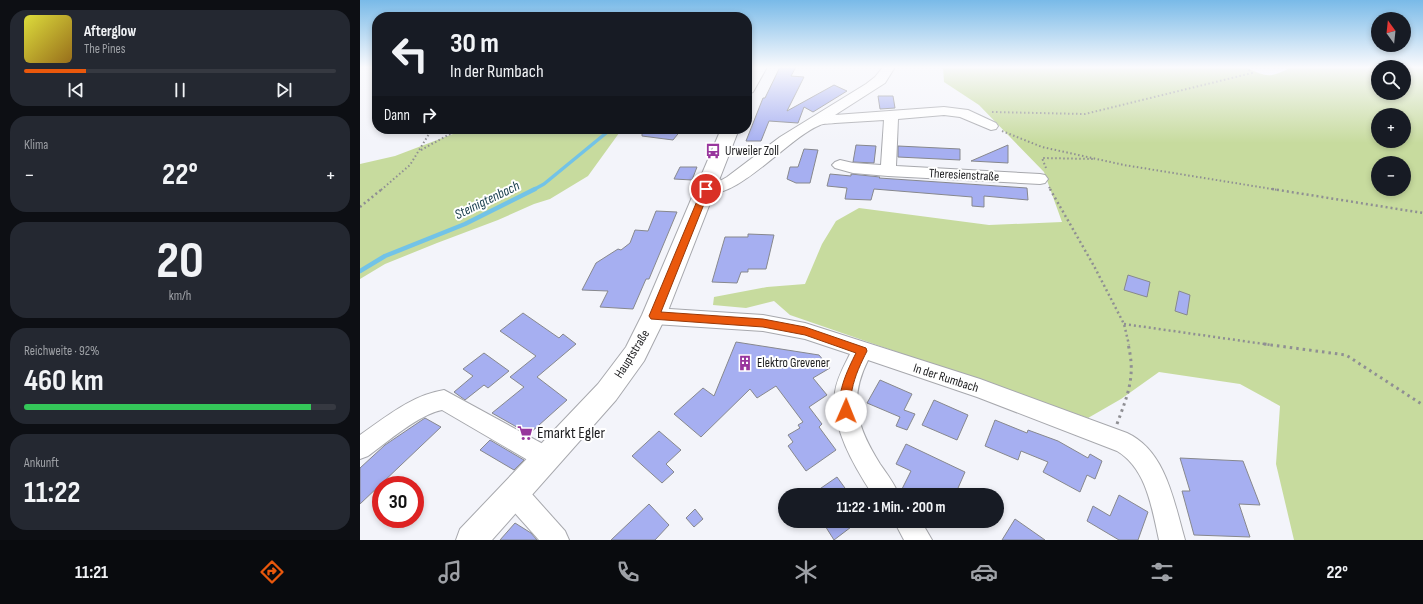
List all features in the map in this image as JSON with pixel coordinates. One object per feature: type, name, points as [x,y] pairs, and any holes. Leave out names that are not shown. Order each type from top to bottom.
[{"type":"main road","name":"Hauptstraße","points":[[471,540],[607,392],[635,354],[654,316],[728,134]]},
{"type":"street","points":[[706,189],[721,187],[733,181],[785,140],[862,92]]},
{"type":"street","points":[[817,119],[825,120],[891,116],[944,111],[963,113],[991,126]]},
{"type":"street","points":[[888,171],[891,116]]},
{"type":"street","name":"Theresienstraße","points":[[840,165],[853,168],[888,171],[1040,179]]},
{"type":"street","name":"In der Rumbach","points":[[654,316],[763,323],[805,331],[862,351],[980,388],[1112,438],[1129,446],[1152,472],[1172,540]]},
{"type":"street","points":[[862,351],[852,372],[846,391],[846,411],[853,436],[882,488]]},
{"type":"street","points":[[360,448],[414,411],[432,402],[444,400],[546,458]]},
{"type":"street","points":[[514,493],[556,540]]},
{"type":"street","points":[[911,528],[920,540]]},
{"type":"path","points":[[963,113],[1085,114],[1174,92]]},
{"type":"path","points":[[991,126],[1042,147],[1124,165],[1423,213]]},
{"type":"path","points":[[360,207],[410,166],[429,134]]},
{"type":"path","points":[[420,151],[450,134]]},
{"type":"path","points":[[1040,179],[1049,177],[1042,158],[1089,160],[1095,158]]},
{"type":"path","points":[[1040,179],[1048,186],[1094,266],[1124,324],[1132,360],[1130,389],[1112,438]]},
{"type":"path","points":[[1124,324],[1346,355],[1423,405]]},
{"type":"green space","points":[[960,92],[1371,92],[1371,100],[1411,100],[1411,92],[1423,92],[1423,540],[1294,540],[1276,464],[1280,406],[1240,384],[1159,372],[1121,399],[1088,418],[790,315],[774,301],[746,308],[713,305],[714,297],[767,287],[805,284],[822,244],[836,221],[859,208],[989,225],[1062,222],[1044,172],[979,105]]},
{"type":"green space","points":[[453,134],[618,134],[588,176],[550,199],[534,204],[498,220],[385,264],[360,279],[360,164],[395,156]]},
{"type":"building","points":[[768,92],[796,92],[787,111],[821,92],[845,92],[813,112],[804,107],[798,123],[769,121],[761,141],[746,141],[749,134],[752,134],[752,126],[763,98],[765,98]]},
{"type":"building","points":[[878,96],[893,96],[895,108],[880,109]]},
{"type":"building","points":[[642,134],[678,134],[673,140],[642,136]]},
{"type":"building","points":[[856,145],[876,146],[874,163],[853,162]]},
{"type":"building","points":[[1008,145],[1008,163],[971,161]]},
{"type":"building","points":[[898,146],[960,149],[960,160],[898,157]]},
{"type":"building","points":[[804,149],[818,150],[810,183],[796,183],[787,179],[790,167],[798,167]]},
{"type":"building","points":[[680,167],[697,167],[692,180],[674,179]]},
{"type":"building","points":[[830,174],[851,176],[851,174],[880,177],[879,178],[1027,188],[1028,200],[984,196],[984,207],[972,206],[972,197],[874,189],[871,200],[845,199],[847,188],[827,186]]},
{"type":"building","points":[[656,211],[677,212],[649,279],[646,279],[633,309],[600,307],[608,291],[582,290],[596,263],[618,249],[621,250],[630,243],[635,230],[648,231]]},
{"type":"building","points":[[748,234],[774,235],[766,269],[748,269],[748,272],[741,272],[737,283],[712,282],[725,237],[748,237]]},
{"type":"building","points":[[1128,275],[1150,282],[1147,297],[1124,290]]},
{"type":"building","points":[[1179,291],[1190,295],[1187,315],[1175,311]]},
{"type":"building","points":[[523,313],[559,338],[563,334],[576,344],[537,377],[567,400],[529,434],[492,413],[524,387],[510,377],[536,356],[500,331]]},
{"type":"building","points":[[736,342],[819,355],[830,368],[813,378],[827,395],[809,407],[822,424],[819,427],[836,450],[806,471],[788,446],[793,442],[788,435],[800,428],[798,425],[803,422],[776,386],[757,398],[750,389],[701,437],[674,414],[703,388],[714,396]]},
{"type":"building","points":[[484,353],[509,371],[488,388],[484,385],[465,400],[454,392],[473,376],[463,369]]},
{"type":"building","points":[[880,380],[912,394],[904,410],[915,414],[907,430],[896,426],[900,417],[867,403]]},
{"type":"building","points":[[934,400],[968,415],[957,440],[922,425]]},
{"type":"building","points":[[425,418],[441,427],[389,476],[372,476],[372,493],[360,504],[360,468],[385,445]]},
{"type":"building","points":[[995,420],[1027,433],[1028,430],[1058,441],[1088,458],[1090,454],[1102,461],[1095,479],[1087,475],[1080,492],[1043,472],[1048,462],[1021,451],[1018,460],[985,446]]},
{"type":"building","points":[[659,431],[681,450],[666,464],[674,472],[662,483],[632,456]]},
{"type":"building","points":[[490,440],[524,460],[514,470],[480,450]]},
{"type":"building","points":[[906,444],[965,472],[958,488],[902,488],[911,471],[896,464]]},
{"type":"building","points":[[1180,458],[1243,461],[1260,505],[1239,504],[1250,537],[1194,535],[1182,491],[1190,491]]},
{"type":"building","points":[[837,477],[845,488],[821,488]]},
{"type":"building","points":[[1119,495],[1148,512],[1138,540],[1119,540],[1087,521],[1093,506],[1110,516]]},
{"type":"building","points":[[649,504],[669,525],[655,540],[611,540]]},
{"type":"building","points":[[695,509],[703,519],[694,527],[686,518]]},
{"type":"building","points":[[1015,519],[1045,540],[1002,540]]},
{"type":"building","points":[[515,523],[531,533],[537,540],[500,540]]},
{"type":"building","points":[[826,528],[850,528],[834,540]]},
{"type":"waterway","name":"Steinigtenbach","points":[[533,190],[544,184],[605,134]]},
{"type":"waterway","name":"Steinigtenbach","points":[[360,271],[385,256],[465,224],[533,190]]},
{"type":"place","name":"Urweiler Zoll","points":[[713,151]]},
{"type":"place","name":"Elektro Grevener","points":[[745,363]]},
{"type":"place","name":"Emarkt Egler","points":[[525,433]]},
{"type":"route","points":[[706,189],[654,316],[763,323],[805,331],[862,351],[852,372],[846,391],[846,411]]}]
